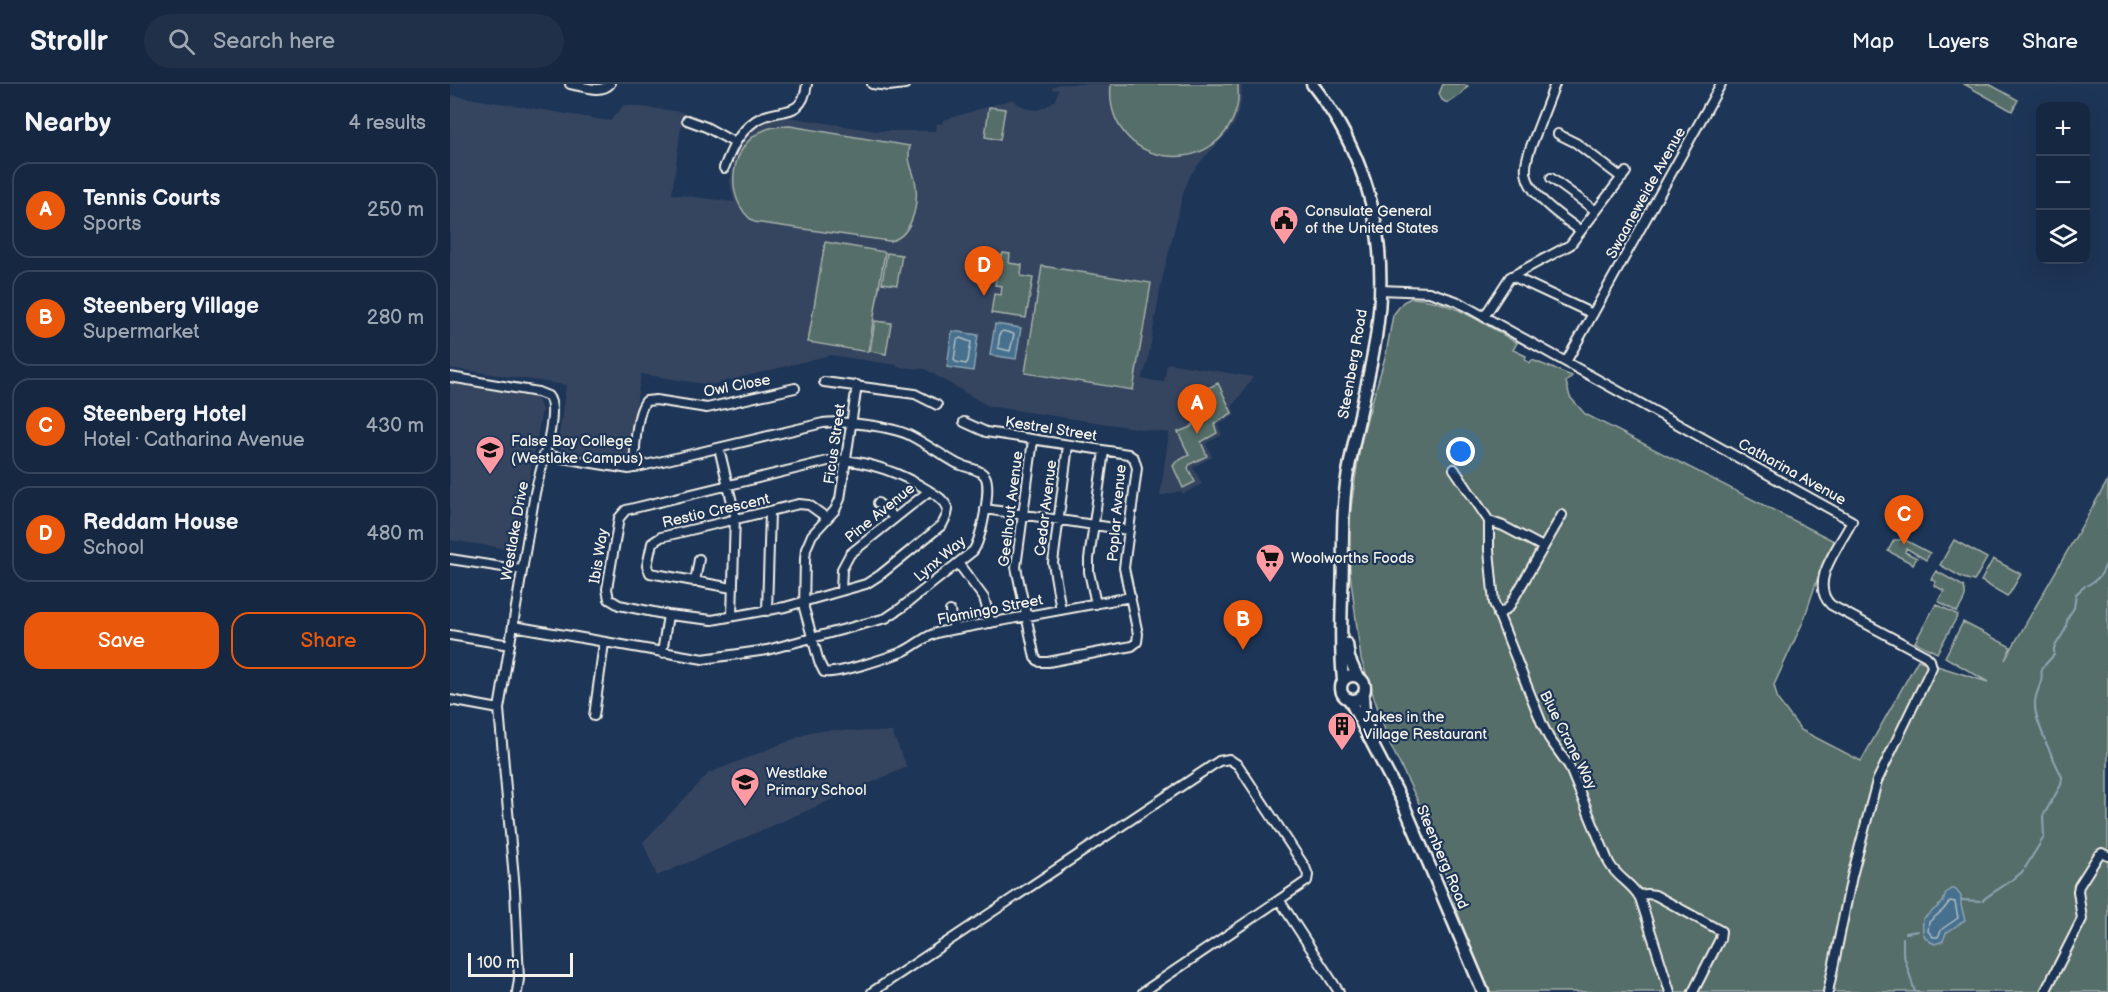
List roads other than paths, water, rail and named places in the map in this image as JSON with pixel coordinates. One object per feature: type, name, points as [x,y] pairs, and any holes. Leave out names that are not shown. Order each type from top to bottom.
[{"type":"main road","name":"Steenberg Road","points":[[1312,84],[1348,140],[1367,184],[1378,238],[1380,290],[1376,336],[1347,484],[1342,542],[1341,667],[1343,680]]},
{"type":"main road","name":"Steenberg Road","points":[[1342,593],[1346,608],[1348,651],[1357,676]]},
{"type":"main road","points":[[1350,676],[1357,676],[1364,684],[1363,694],[1358,698],[1349,699],[1341,691],[1343,680],[1350,676]]},
{"type":"main road","name":"Steenberg Road","points":[[1363,694],[1364,714],[1369,736]]},
{"type":"main road","name":"Steenberg Road","points":[[1349,699],[1403,803],[1483,992]]},
{"type":"street","points":[[570,84],[601,89],[610,84]]},
{"type":"street","points":[[724,168],[735,143],[747,128],[760,118],[801,104],[806,96],[807,84]]},
{"type":"street","points":[[872,84],[889,86],[905,84]]},
{"type":"street","points":[[1555,84],[1530,149],[1526,175],[1534,191],[1581,231]]},
{"type":"street","name":"Swaaneweide Avenue","points":[[1566,362],[1721,84]]},
{"type":"street","points":[[687,120],[706,127],[735,143]]},
{"type":"street","points":[[1484,317],[1505,282],[1565,248],[1624,175],[1576,143],[1558,134]]},
{"type":"street","points":[[1551,178],[1596,211]]},
{"type":"street","points":[[1512,276],[1593,314]]},
{"type":"street","name":"Catharina Avenue","points":[[1380,290],[1418,291],[1456,301],[1852,521],[1823,577],[1822,589],[1825,598],[1831,605],[1926,656],[1931,662],[1931,671],[1877,781],[1852,876],[1828,992]]},
{"type":"street","name":"Westlake Drive","points":[[450,377],[538,392],[548,396],[553,411],[535,493],[499,699],[517,908],[518,992]]},
{"type":"street","points":[[824,382],[915,394],[937,405]]},
{"type":"street","name":"Ficus Street","points":[[813,639],[804,602],[806,549],[812,535],[835,510],[840,499],[856,385]]},
{"type":"street","name":"Owl Close","points":[[635,468],[634,446],[642,408],[646,401],[657,400],[707,408],[795,388]]},
{"type":"street","name":"Lynx Way","points":[[513,626],[662,653],[711,658],[767,650],[886,618],[973,551],[979,543],[988,484],[981,472],[958,464],[904,433],[831,421],[635,468],[544,455]]},
{"type":"street","name":"Kestrel Street","points":[[964,422],[986,432],[1128,454],[1134,458]]},
{"type":"street","name":"Geelhout Avenue","points":[[1033,440],[1016,567],[1035,658],[1040,662],[1132,646],[1137,642]]},
{"type":"street","name":"Cedar Avenue","points":[[1061,610],[1053,569],[1068,445]]},
{"type":"street","points":[[719,448],[736,520],[732,616]]},
{"type":"street","points":[[1096,604],[1089,566],[1104,451]]},
{"type":"street","name":"Poplar Avenue","points":[[1134,458],[1137,468],[1125,568],[1138,634],[1137,642]]},
{"type":"street","name":"Ibis Way","points":[[847,460],[831,460],[631,508],[620,515],[607,589],[608,596],[614,604],[707,620],[804,602],[841,591],[874,580],[942,525],[947,515],[946,504],[929,491]]},
{"type":"street","points":[[847,460],[896,472],[929,491]]},
{"type":"street","points":[[1454,469],[1489,521],[1543,547]]},
{"type":"street","name":"Pine Avenue","points":[[841,591],[842,569],[846,560],[855,550],[929,491]]},
{"type":"street","points":[[878,503],[895,518]]},
{"type":"street","name":"Restio Crescent","points":[[732,588],[650,573],[647,566],[652,543],[661,537],[805,504],[812,506],[827,518]]},
{"type":"street","points":[[985,509],[1128,530]]},
{"type":"street","points":[[767,610],[770,512]]},
{"type":"street","points":[[1498,615],[1509,608],[1562,515]]},
{"type":"street","name":"Blue Crane Way","points":[[1489,521],[1492,589],[1498,615],[1542,724],[1569,766],[1609,863],[1638,895],[1670,992]]},
{"type":"street","points":[[450,559],[522,570]]},
{"type":"street","points":[[695,582],[699,559]]},
{"type":"street","points":[[958,563],[984,598],[991,622]]},
{"type":"street","name":"Flamingo Street","points":[[813,639],[822,669],[824,672],[831,673],[903,652],[927,636],[954,629],[1131,597]]},
{"type":"street","points":[[950,612],[954,629]]},
{"type":"street","points":[[662,653],[668,615]]},
{"type":"street","points":[[450,635],[510,645]]},
{"type":"street","points":[[594,716],[604,643]]},
{"type":"street","points":[[450,700],[499,709]]},
{"type":"street","points":[[872,992],[1224,759],[1233,760],[1308,872],[1308,878],[1305,884],[1143,992]]},
{"type":"street","points":[[2045,992],[2082,919],[2079,886],[2098,856],[2102,853],[2108,856]]},
{"type":"street","points":[[1638,895],[1655,895],[1721,931],[1720,939],[1693,992]]},
{"type":"street","points":[[1280,901],[1339,992]]},
{"type":"water","points":[[995,324],[1021,328],[1016,359],[990,355]]},
{"type":"water","points":[[952,331],[978,335],[973,371],[947,367]]},
{"type":"water","points":[[1955,889],[1961,896],[1965,920],[1946,933],[1943,941],[1935,944],[1924,934],[1923,919],[1943,902],[1946,893]]},
{"type":"waterway","points":[[2088,585],[2099,577],[2108,560]]},
{"type":"waterway","points":[[2045,740],[2035,707],[2041,669],[2054,655],[2054,648],[2074,608],[2076,594],[2085,586]]},
{"type":"waterway","points":[[2025,868],[2044,837],[2043,816],[2061,785],[2062,777],[2046,743]]},
{"type":"waterway","points":[[1983,900],[2023,871]]},
{"type":"waterway","points":[[1962,900],[1980,901]]},
{"type":"waterway","points":[[1906,933],[1918,931]]},
{"type":"waterway","points":[[1903,938],[1903,953],[1915,992]]},
{"type":"place","name":"Consulate General of the United States","points":[[1284,246]]},
{"type":"place","name":"Reddam House","points":[[984,296]]},
{"type":"place","name":"Tennis Courts","points":[[1197,434]]},
{"type":"place","name":"False Bay College (Westlake Campus)","points":[[490,476]]},
{"type":"place","name":"Steenberg Hotel","points":[[1904,545]]},
{"type":"place","name":"Woolworths Foods","points":[[1270,584]]},
{"type":"place","name":"Steenberg Village","points":[[1243,650]]},
{"type":"place","name":"Jakes in the Village Restaurant","points":[[1342,752]]},
{"type":"place","name":"Westlake Primary School","points":[[745,808]]}]
